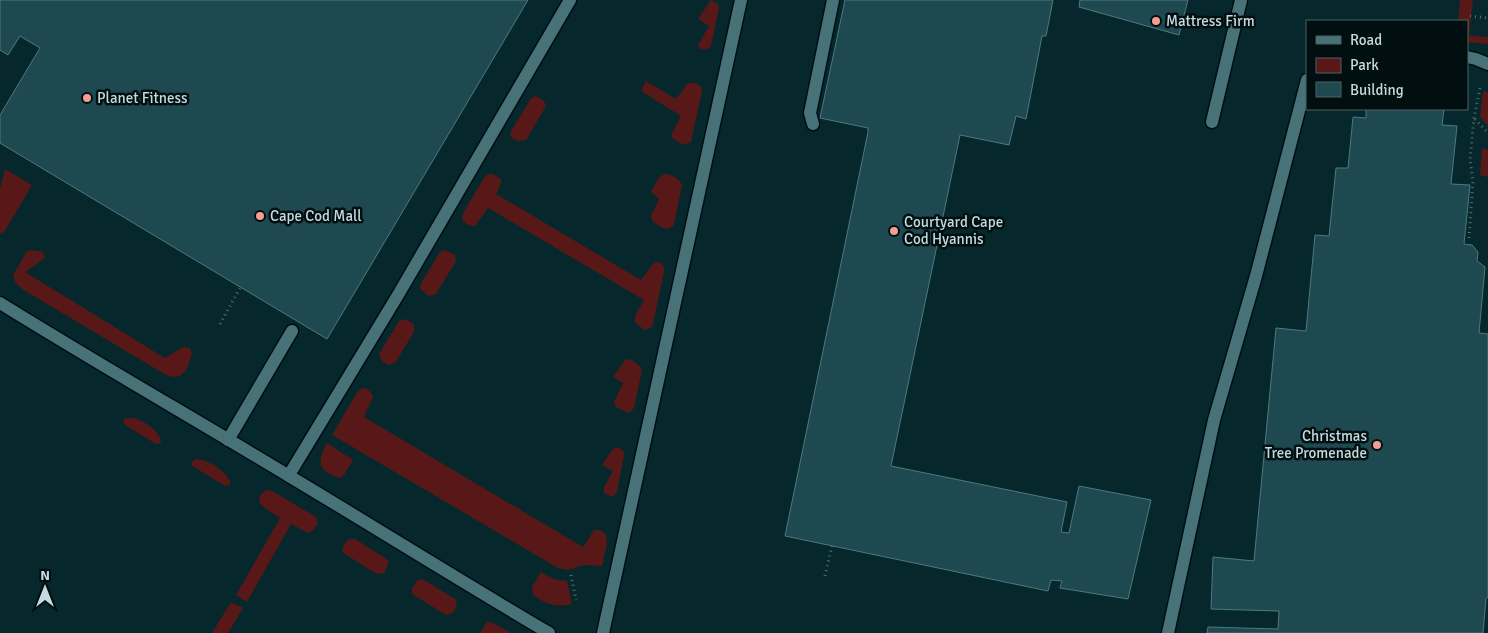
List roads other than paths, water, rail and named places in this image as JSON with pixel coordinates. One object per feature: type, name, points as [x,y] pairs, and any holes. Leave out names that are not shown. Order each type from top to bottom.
[{"type":"lane","points":[[289,475],[398,295],[570,0]]},
{"type":"lane","points":[[603,633],[741,0]]},
{"type":"lane","points":[[813,124],[810,113],[833,0]]},
{"type":"lane","points":[[1212,122],[1241,0]]},
{"type":"lane","points":[[1468,57],[1488,64]]},
{"type":"lane","points":[[1168,633],[1214,420],[1256,276],[1306,84]]},
{"type":"lane","points":[[0,303],[549,633]]},
{"type":"lane","points":[[228,440],[292,330]]},
{"type":"place","name":"Mattress Firm","points":[[1156,21]]},
{"type":"place","name":"Planet Fitness","points":[[87,98]]},
{"type":"place","name":"Cape Cod Mall","points":[[260,216]]},
{"type":"place","name":"Courtyard Cape Cod Hyannis","points":[[894,231]]},
{"type":"place","name":"Christmas Tree Promenade","points":[[1377,445]]}]
